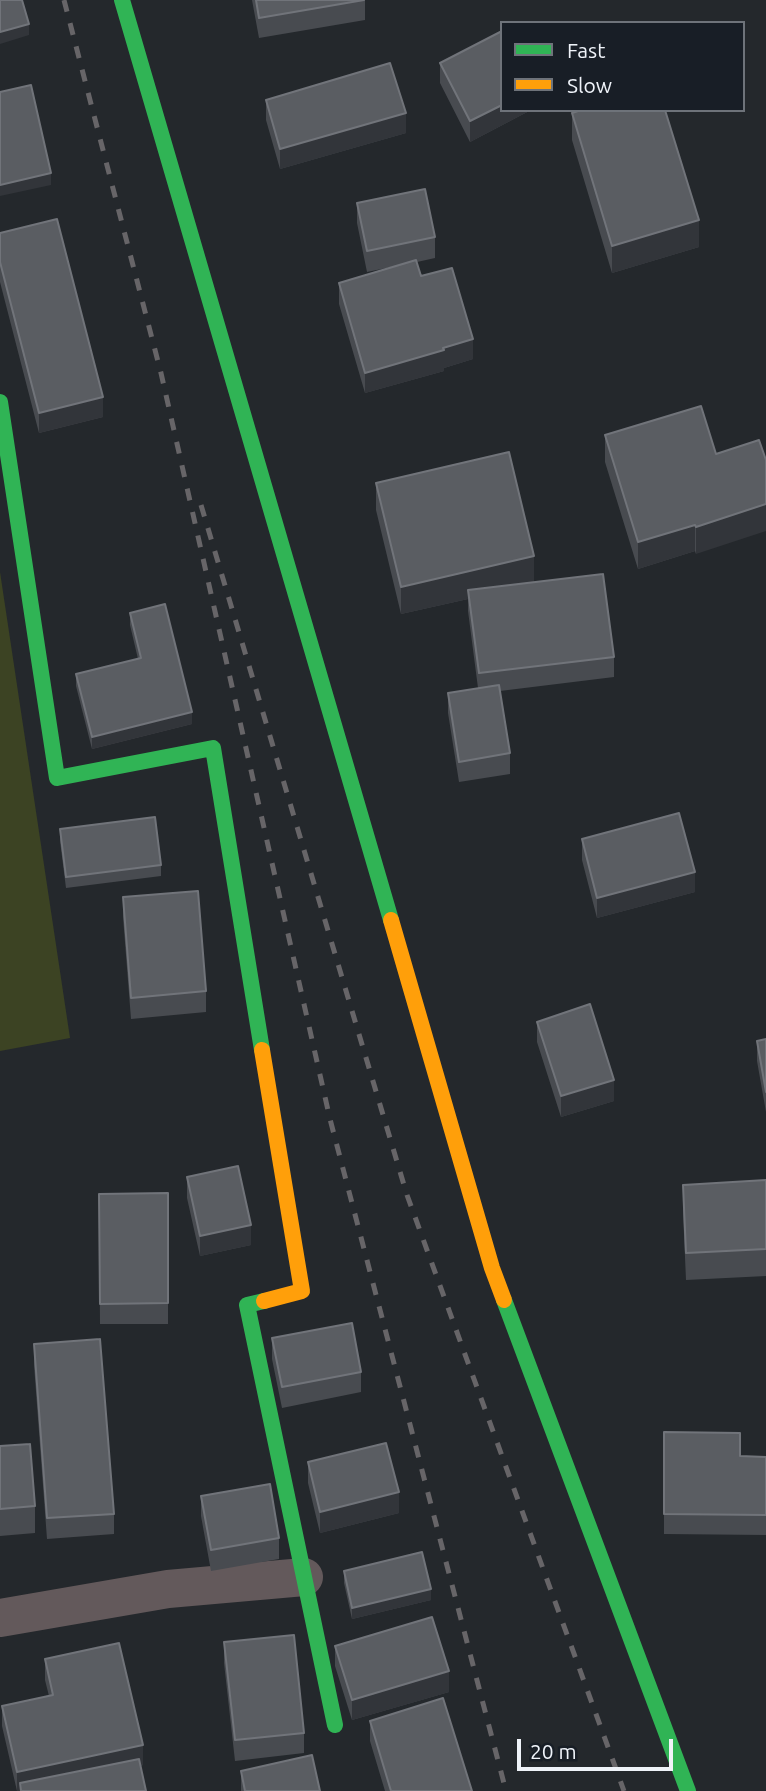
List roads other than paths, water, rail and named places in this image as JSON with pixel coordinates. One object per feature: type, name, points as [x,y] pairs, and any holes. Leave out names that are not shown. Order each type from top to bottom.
[{"type":"street","points":[[122,0],[492,1268],[688,1791]]},
{"type":"street","points":[[0,402],[57,778],[213,748],[303,1291],[247,1305],[335,1725]]},
{"type":"street","points":[[0,1618],[167,1589],[304,1577]]},
{"type":"railway","points":[[64,0],[161,373],[330,1119],[506,1791]]},
{"type":"railway","points":[[201,505],[407,1195],[624,1791]]}]
